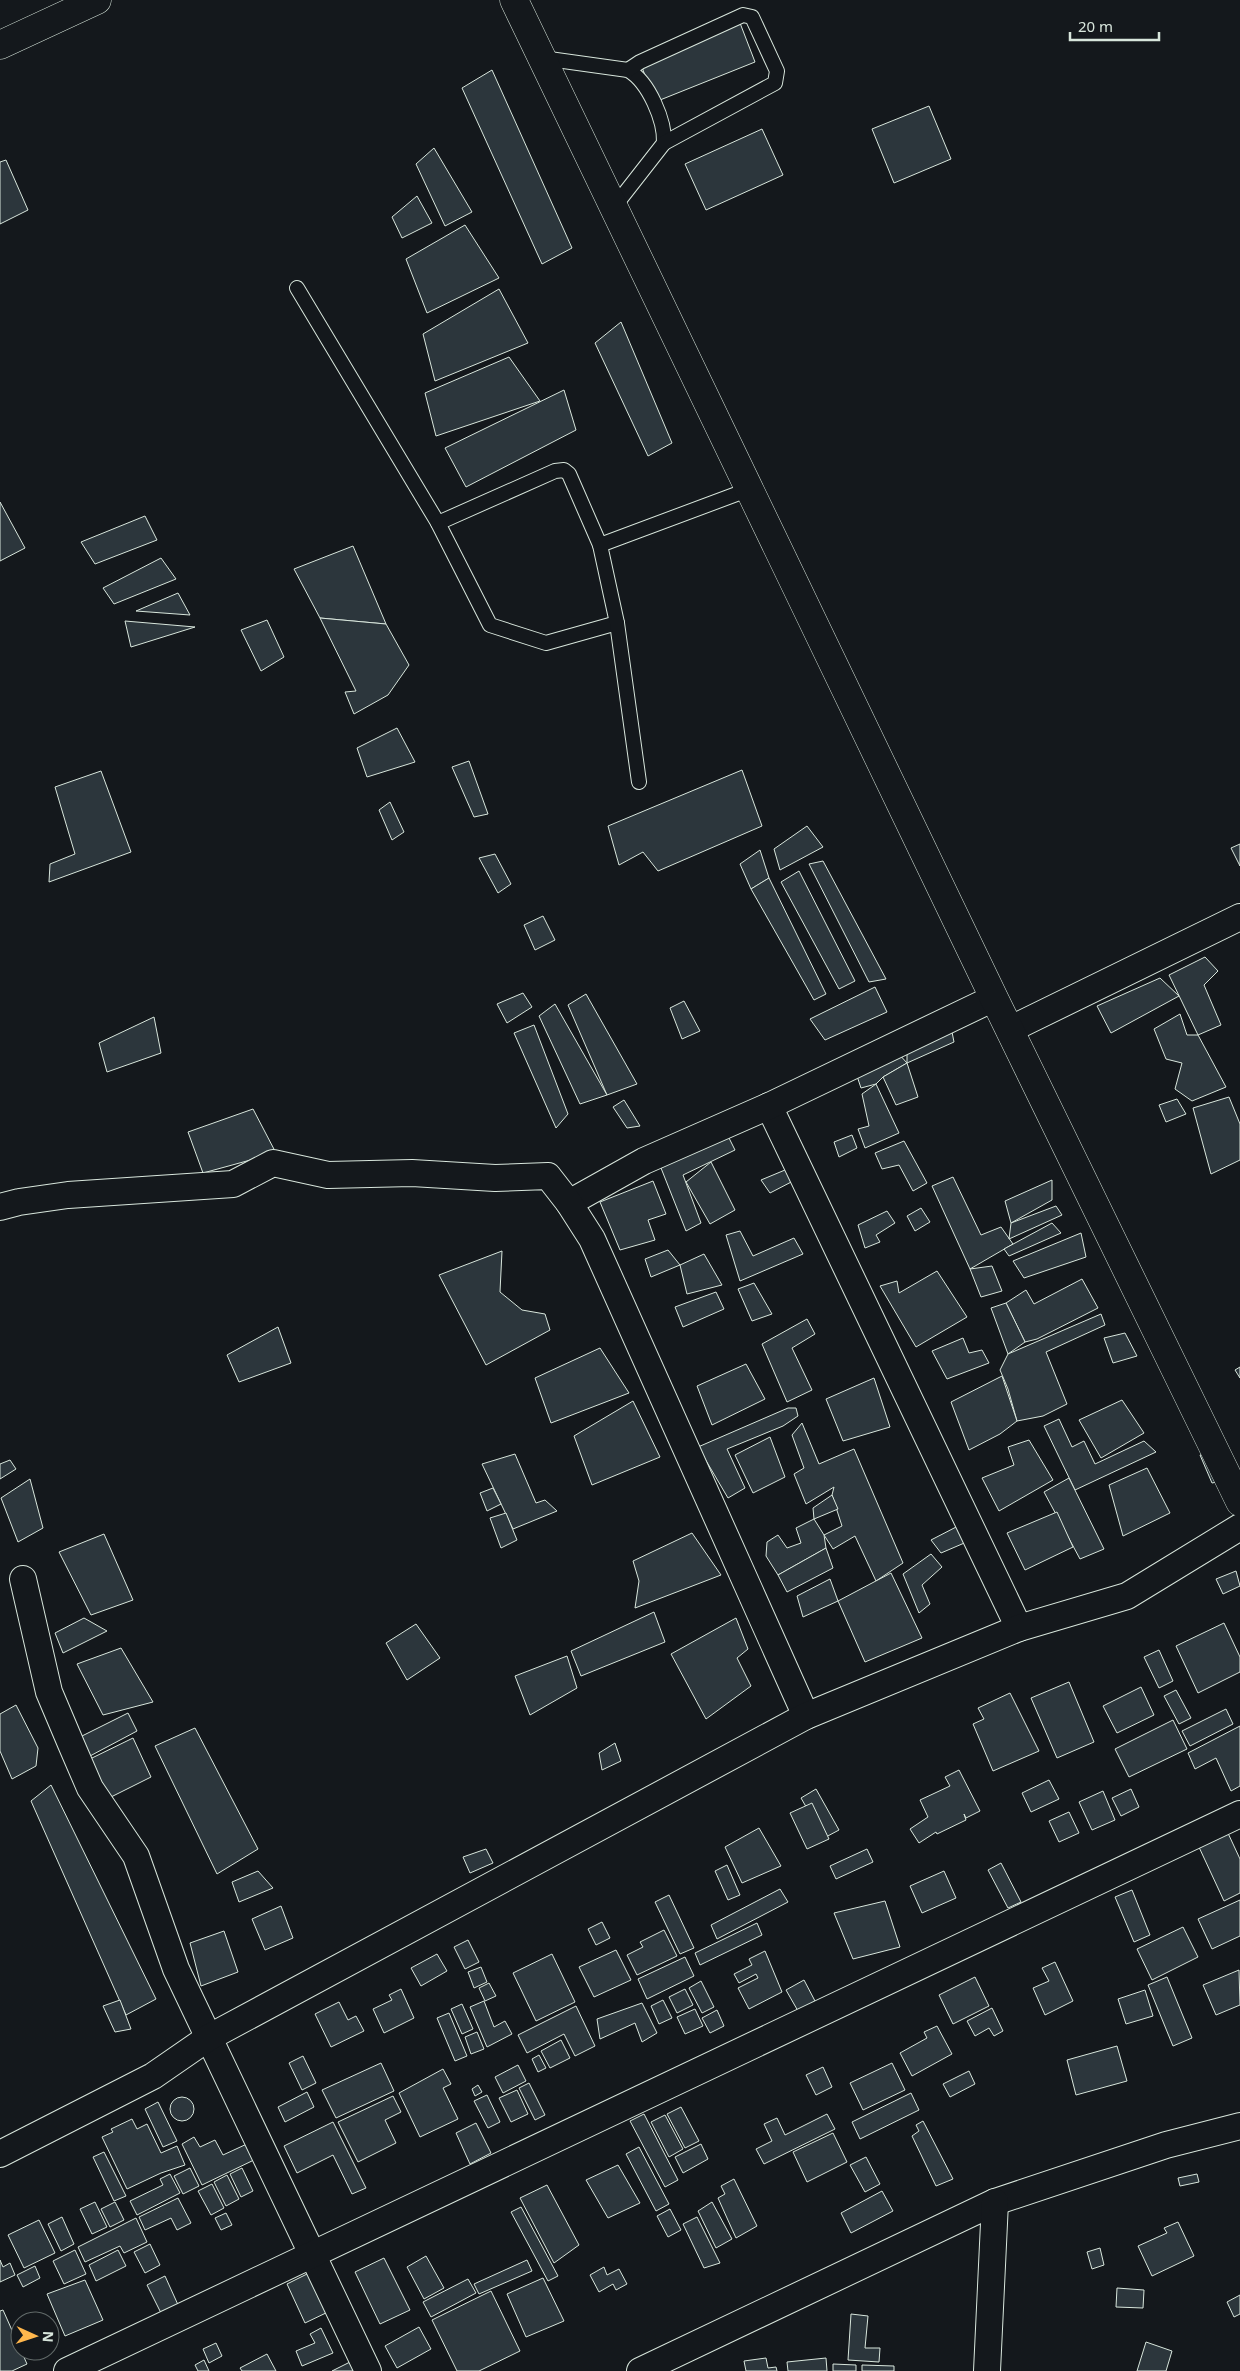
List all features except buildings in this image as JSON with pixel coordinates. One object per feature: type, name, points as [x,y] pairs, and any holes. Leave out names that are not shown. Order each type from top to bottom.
[{"type":"main road","points":[[0,45],[97,0]]},
{"type":"main road","points":[[514,0],[994,998],[1240,1502]]},
{"type":"street","points":[[1010,1029],[1240,917]]},
{"type":"street","points":[[569,1203],[644,1161],[769,1106],[994,998]]},
{"type":"street","points":[[769,1106],[1019,1628]]},
{"type":"street","points":[[0,1207],[19,1202],[68,1196],[233,1184],[273,1163],[328,1175],[412,1173],[495,1178],[548,1176],[569,1203],[592,1239],[806,1716]]},
{"type":"street","points":[[0,2154],[153,2076],[208,2038],[806,1716],[1019,1628],[1127,1596],[1240,1527]]},
{"type":"street","points":[[23,1579],[49,1692],[90,1788],[136,1856],[176,1969],[368,2371]]},
{"type":"street","points":[[67,2371],[1240,1814]]},
{"type":"street","points":[[640,2371],[677,2362],[995,2202],[1166,2145],[1240,2126]]},
{"type":"street","points":[[987,2371],[995,2202]]},
{"type":"lane","points":[[614,207],[664,143],[775,83],[777,71],[752,17],[743,15],[640,62],[628,70]]},
{"type":"lane","points":[[542,58],[628,70],[634,74],[655,102],[664,135],[664,143]]},
{"type":"lane","points":[[297,288],[438,523],[490,625],[546,643],[617,623]]},
{"type":"lane","points":[[438,523],[555,471],[564,470],[569,474],[600,545],[617,623],[639,782]]},
{"type":"lane","points":[[600,545],[750,489]]}]
